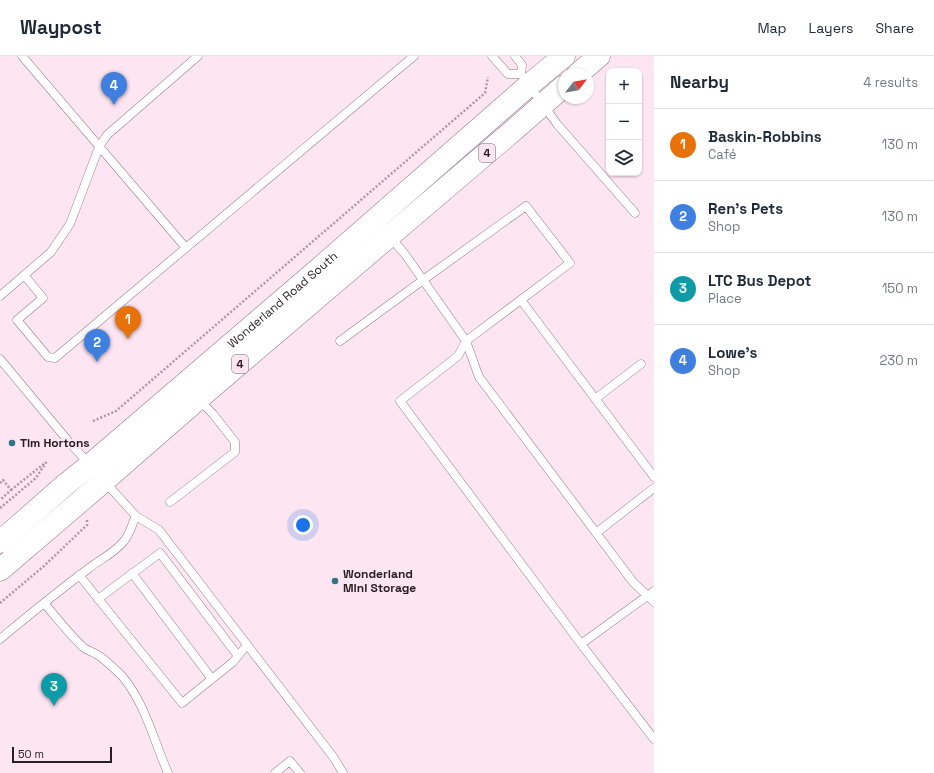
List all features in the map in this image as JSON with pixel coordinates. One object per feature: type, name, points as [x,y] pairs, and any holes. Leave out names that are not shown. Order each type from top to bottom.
[{"type":"main road","name":"Wonderland Road South","points":[[0,570],[97,473],[525,80],[564,56]]},
{"type":"main road","points":[[585,68],[599,56]]},
{"type":"main road","name":"Wonderland Road South","points":[[0,542],[65,485],[97,473],[198,399],[558,92]]},
{"type":"lane","points":[[22,56],[186,248]]},
{"type":"lane","points":[[0,296],[51,252],[70,224],[99,147],[106,135],[198,56]]},
{"type":"lane","points":[[24,275],[43,298],[17,320],[48,357],[55,358],[414,56]]},
{"type":"lane","points":[[492,56],[508,74],[525,80]]},
{"type":"lane","points":[[515,56],[522,65],[525,80],[557,124],[635,213]]},
{"type":"lane","points":[[340,341],[526,206],[570,263],[466,341],[458,356],[400,401],[581,644],[654,739]]},
{"type":"lane","points":[[390,236],[404,253],[466,341],[479,377],[633,582],[652,596],[581,644]]},
{"type":"lane","points":[[521,300],[654,477]]},
{"type":"lane","points":[[0,359],[64,436],[136,516],[159,530],[334,758],[343,773]]},
{"type":"lane","points":[[595,399],[641,364]]},
{"type":"lane","points":[[170,502],[235,452],[235,442],[213,414],[198,399]]},
{"type":"lane","points":[[596,533],[654,488]]},
{"type":"lane","points":[[0,639],[79,575],[124,542],[136,516]]},
{"type":"lane","points":[[98,598],[160,553],[238,656]]},
{"type":"lane","points":[[132,573],[212,679]]},
{"type":"lane","points":[[79,575],[182,703],[233,662],[247,645]]},
{"type":"lane","points":[[44,603],[84,649],[97,654],[121,676],[137,696],[168,773]]},
{"type":"lane","points":[[275,773],[290,761],[300,773]]},
{"type":"path","points":[[93,422],[116,411],[485,93],[488,77]]},
{"type":"path","points":[[0,500],[47,461],[36,478],[0,508]]},
{"type":"path","points":[[0,482],[3,480],[11,490]]},
{"type":"path","points":[[0,603],[44,566],[87,525],[88,513]]},
{"type":"place","name":"Lowe's","points":[[114,105]]},
{"type":"place","name":"Baskin-Robbins","points":[[128,339]]},
{"type":"place","name":"Ren's Pets","points":[[97,362]]},
{"type":"place","name":"Tim Hortons","points":[[12,443]]},
{"type":"place","name":"Wonderland Mini Storage","points":[[335,581]]},
{"type":"place","name":"LTC Bus Depot","points":[[54,706]]}]
